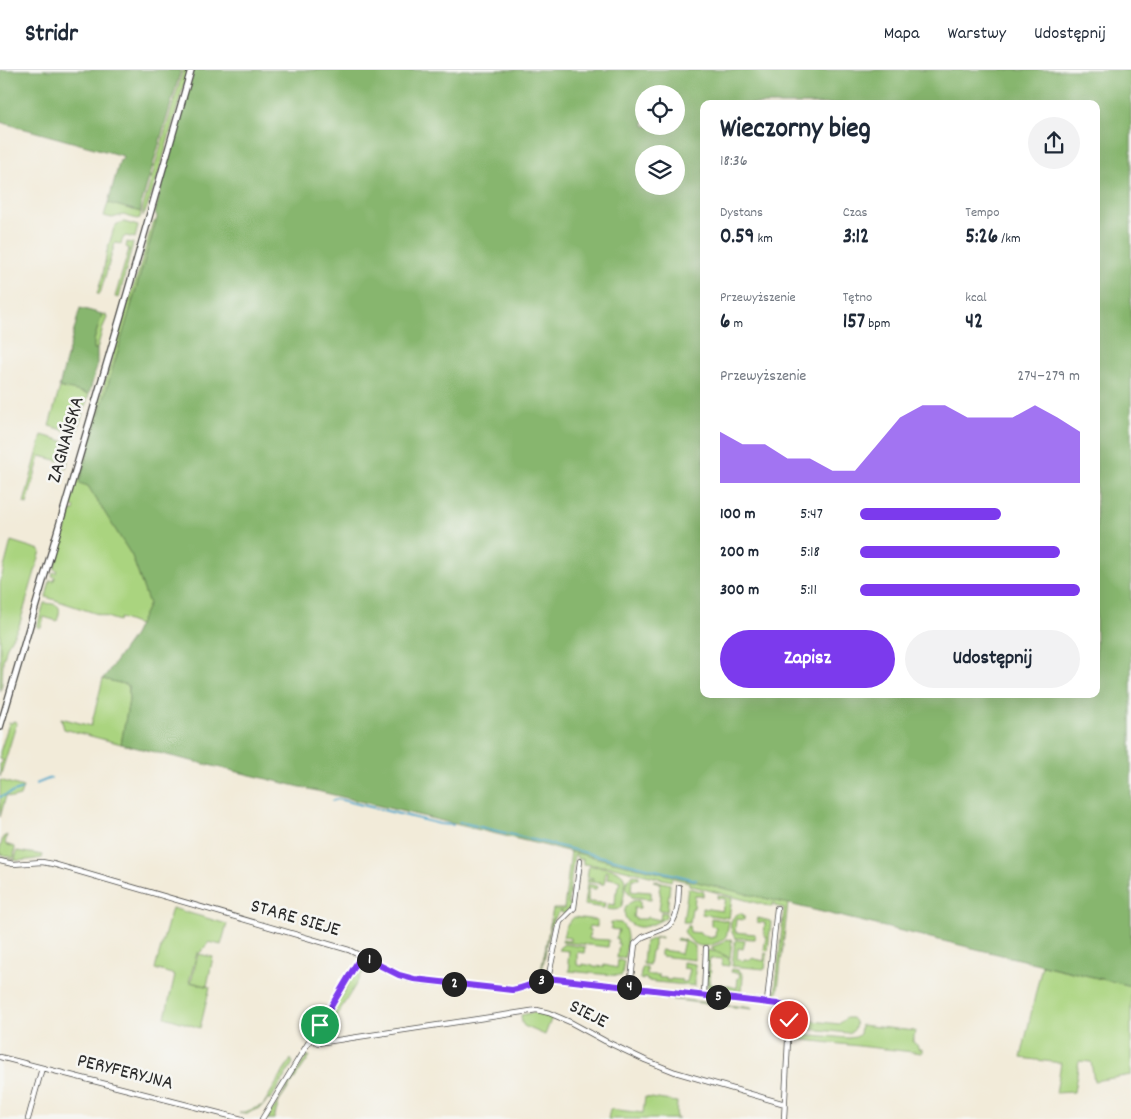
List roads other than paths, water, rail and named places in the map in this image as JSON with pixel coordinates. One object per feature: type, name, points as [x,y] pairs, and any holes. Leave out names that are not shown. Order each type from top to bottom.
[{"type":"street","name":"ZAGNAŃSKA","points":[[0,727],[191,70]]},
{"type":"street","name":"STARE SIEJE","points":[[0,861],[13,864],[42,862],[53,864],[349,950],[399,975],[421,981],[512,990],[520,989],[548,978],[767,1002],[788,1007],[789,1020],[784,1104]]},
{"type":"street","points":[[548,978],[560,922],[574,908],[580,861]]},
{"type":"street","points":[[630,987],[635,944],[671,924],[676,915],[679,887]]},
{"type":"street","points":[[767,1002],[777,908]]},
{"type":"street","points":[[704,995],[706,948]]},
{"type":"street","points":[[262,1119],[361,956]]},
{"type":"street","name":"SIEJE","points":[[311,1039],[318,1043],[537,1010],[550,1013],[605,1041],[675,1072],[784,1104]]},
{"type":"street","name":"PERYFERYJNA","points":[[0,1057],[242,1119]]},
{"type":"street","points":[[28,1119],[42,1068]]},
{"type":"street","points":[[784,1104],[784,1119]]},
{"type":"waterway","points":[[36,784],[51,778]]},
{"type":"waterway","points":[[0,797],[22,789]]},
{"type":"waterway","points":[[332,801],[338,799],[440,824],[453,825]]},
{"type":"waterway","points":[[459,822],[696,880]]}]
